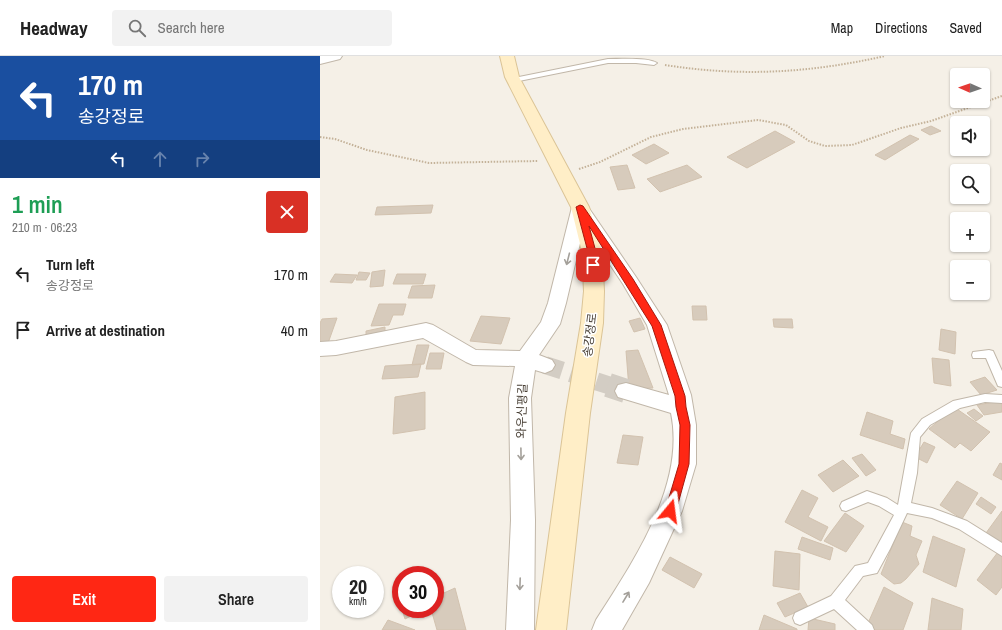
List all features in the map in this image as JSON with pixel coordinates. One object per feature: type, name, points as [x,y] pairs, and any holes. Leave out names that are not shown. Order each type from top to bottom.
[{"type":"main road","name":"송강정로","points":[[507,68],[580,207],[592,252],[594,291],[592,323],[578,413],[551,630]]},
{"type":"street","points":[[320,60],[336,56]]},
{"type":"street","points":[[320,349],[336,348],[426,330],[473,357],[535,362],[557,303],[580,207]]},
{"type":"street","points":[[580,207],[630,281],[657,325],[680,396],[685,425],[684,464],[670,511],[640,574],[606,630]]},
{"type":"street","name":"와우신평길","points":[[520,630],[523,520],[520,398],[535,362]]},
{"type":"street","points":[[626,391],[681,407]]},
{"type":"lane","points":[[507,68],[608,61],[636,61],[654,63]]},
{"type":"lane","points":[[977,355],[989,354],[1002,384]]},
{"type":"lane","points":[[800,618],[836,601],[860,570],[872,569],[886,546],[902,510],[911,473],[915,436],[926,422],[957,404],[985,398],[1002,399]]},
{"type":"lane","points":[[846,506],[867,496],[902,510],[932,512],[963,525],[1002,550]]},
{"type":"lane","points":[[836,601],[867,630]]},
{"type":"path","points":[[654,63],[721,72],[780,73],[864,61],[886,56]]},
{"type":"path","points":[[320,137],[335,139],[367,150],[429,163],[560,168],[600,162],[651,137],[683,129],[758,120],[786,125],[809,141],[825,146],[852,145],[901,128],[931,121],[1002,96]]},
{"type":"building","points":[[931,126],[941,131],[930,135],[921,130]]},
{"type":"building","points":[[775,131],[795,142],[747,168],[727,157]]},
{"type":"building","points":[[910,135],[919,139],[885,160],[875,155]]},
{"type":"building","points":[[654,144],[669,153],[646,164],[632,155]]},
{"type":"building","points":[[627,165],[635,188],[618,190],[610,167]]},
{"type":"building","points":[[687,165],[702,177],[660,192],[647,179]]},
{"type":"building","points":[[433,205],[431,213],[375,215],[377,207]]},
{"type":"building","points":[[385,270],[383,286],[370,287],[372,272]]},
{"type":"building","points":[[359,272],[370,273],[366,280],[356,280]]},
{"type":"building","points":[[335,274],[357,275],[352,283],[330,282]]},
{"type":"building","points":[[397,274],[426,274],[423,284],[393,284]]},
{"type":"building","points":[[435,285],[432,298],[408,298],[412,286]]},
{"type":"building","points":[[379,304],[406,304],[403,315],[393,315],[389,325],[371,326]]},
{"type":"building","points":[[692,306],[706,306],[707,320],[693,320]]},
{"type":"building","points":[[481,316],[510,318],[501,344],[470,341]]},
{"type":"building","points":[[337,318],[327,346],[320,346],[320,323],[322,319]]},
{"type":"building","points":[[640,318],[645,329],[634,332],[629,321]]},
{"type":"building","points":[[773,319],[792,319],[793,328],[774,327]]},
{"type":"building","points":[[385,327],[385,335],[366,339],[366,331]]},
{"type":"building","points":[[941,329],[956,332],[955,354],[939,350]]},
{"type":"building","points":[[417,345],[429,345],[424,364],[412,365]]},
{"type":"building","points":[[638,350],[653,388],[629,389],[626,351]]},
{"type":"building","points":[[430,353],[444,353],[441,369],[426,369]]},
{"type":"building","points":[[932,358],[949,360],[951,386],[934,383]]},
{"type":"building","points":[[421,364],[418,377],[382,379],[385,366]]},
{"type":"building","points":[[985,377],[997,390],[981,395],[970,382]]},
{"type":"building","points":[[425,392],[425,429],[393,434],[395,397]]},
{"type":"building","points":[[1000,401],[1002,402],[1002,412],[984,415],[977,405]]},
{"type":"building","points":[[954,407],[990,432],[971,451],[960,443],[955,448],[929,429]]},
{"type":"building","points":[[974,409],[983,416],[976,421],[967,413]]},
{"type":"building","points":[[867,412],[893,421],[890,434],[905,439],[903,449],[860,435]]},
{"type":"building","points":[[623,435],[643,437],[638,465],[617,463]]},
{"type":"building","points":[[924,442],[935,447],[927,463],[915,457]]},
{"type":"building","points":[[862,454],[876,470],[866,476],[852,458]]},
{"type":"building","points":[[843,460],[859,476],[833,492],[818,475]]},
{"type":"building","points":[[1000,463],[1002,464],[1002,480],[993,475]]},
{"type":"building","points":[[957,481],[978,493],[962,519],[940,505]]},
{"type":"building","points":[[802,490],[818,498],[808,517],[828,527],[821,541],[785,522]]},
{"type":"building","points":[[981,497],[996,507],[991,514],[976,504]]},
{"type":"building","points":[[1002,511],[1002,544],[986,533]]},
{"type":"building","points":[[845,513],[864,526],[846,552],[824,541]]},
{"type":"building","points":[[902,522],[912,526],[910,536],[922,541],[916,555],[919,564],[901,583],[894,584],[881,574]]},
{"type":"building","points":[[933,536],[965,549],[956,587],[923,572]]},
{"type":"building","points":[[802,537],[833,548],[830,560],[798,549]]},
{"type":"building","points":[[775,551],[800,554],[799,590],[773,586]]},
{"type":"building","points":[[998,552],[1002,555],[1002,587],[996,595],[977,580]]},
{"type":"building","points":[[670,557],[702,574],[694,588],[662,570]]},
{"type":"building","points":[[884,587],[913,603],[903,630],[874,630],[869,621]]},
{"type":"building","points":[[455,588],[466,630],[437,630],[434,618],[444,618],[444,593]]},
{"type":"building","points":[[800,593],[808,607],[785,617],[777,603]]},
{"type":"building","points":[[932,598],[963,609],[961,630],[928,630]]},
{"type":"building","points":[[764,615],[797,629],[797,630],[759,630]]},
{"type":"building","points":[[809,618],[835,624],[835,630],[808,630]]},
{"type":"building","points":[[388,620],[415,630],[382,630]]},
{"type":"tunnel","points":[[545,365],[611,386]]},
{"type":"tunnel","points":[[611,386],[626,391]]},
{"type":"route","points":[[593,265],[592,252],[580,207],[630,281],[657,325],[680,396],[685,425],[684,464],[670,511]]}]
